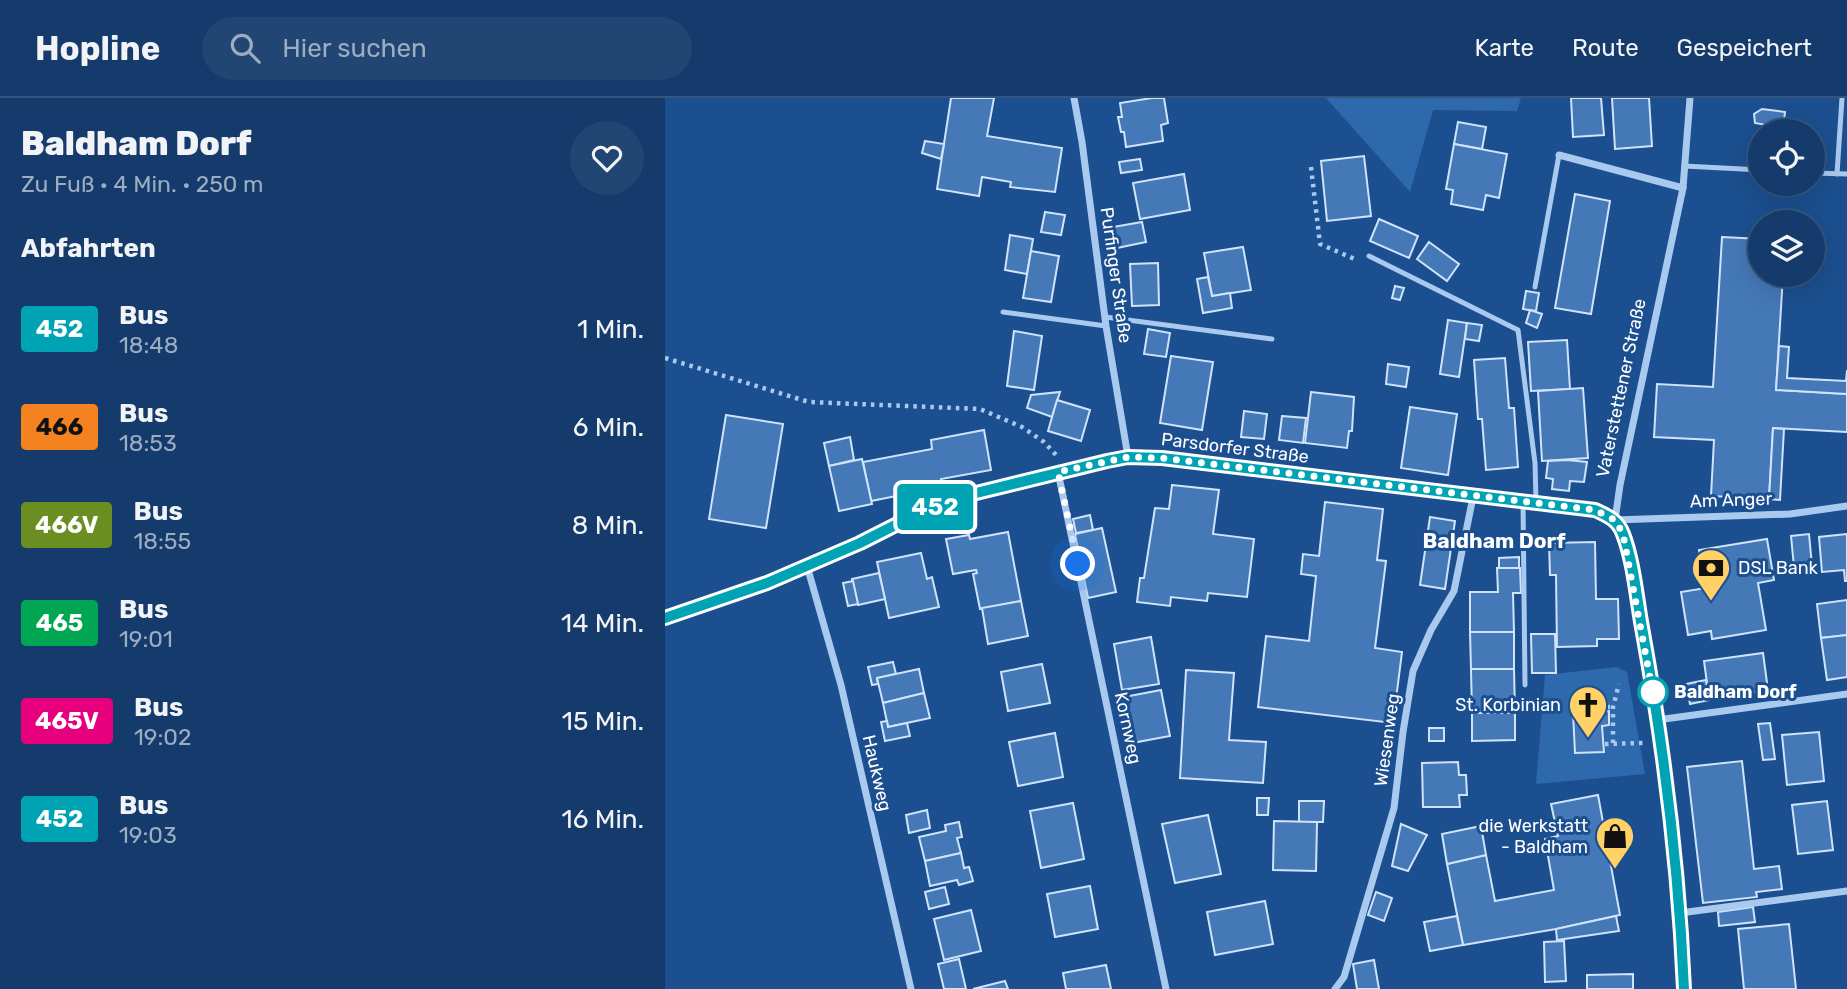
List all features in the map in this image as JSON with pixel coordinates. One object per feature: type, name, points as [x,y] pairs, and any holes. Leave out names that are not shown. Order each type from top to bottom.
[{"type":"street","name":"Purfinger Straße","points":[[1073,98],[1082,142],[1106,326],[1128,457]]},
{"type":"street","name":"Vaterstettener Straße","points":[[1684,989],[1681,913],[1657,720],[1630,562],[1623,534],[1615,520],[1620,485],[1683,188],[1690,98]]},
{"type":"street","points":[[1559,155],[1683,188]]},
{"type":"street","name":"Parsdorfer Straße","points":[[665,618],[730,597],[968,495],[1128,457],[1162,458],[1595,510],[1615,520]]},
{"type":"street","name":"Kornweg","points":[[1064,471],[1166,989]]},
{"type":"street","name":"Wiesenweg","points":[[1335,989],[1344,977],[1394,808],[1402,732],[1413,671],[1431,629],[1454,591],[1473,497]]},
{"type":"street","name":"Am Anger","points":[[1615,520],[1790,514],[1847,506]]},
{"type":"street","name":"Haukweg","points":[[807,565],[841,685],[911,989]]},
{"type":"street","points":[[1657,720],[1847,694]]},
{"type":"street","points":[[1681,913],[1847,891]]},
{"type":"lane","points":[[1837,174],[1842,98]]},
{"type":"lane","points":[[1535,287],[1559,155]]},
{"type":"lane","points":[[1684,166],[1748,169]]},
{"type":"lane","points":[[1825,174],[1847,174]]},
{"type":"lane","points":[[1369,256],[1518,330],[1535,463],[1529,503],[1525,685]]},
{"type":"lane","points":[[1003,312],[1106,326]]},
{"type":"lane","points":[[1105,317],[1272,339]]},
{"type":"path","points":[[1311,167],[1319,244],[1359,261],[1369,256]]},
{"type":"path","points":[[665,358],[809,402],[980,410],[1022,427],[1044,442],[1064,471]]},
{"type":"path","points":[[1613,744],[1613,707],[1619,684]]},
{"type":"path","points":[[1598,708],[1613,707]]},
{"type":"path","points":[[1605,744],[1645,743]]},
{"type":"shaded area","points":[[1326,98],[1521,98],[1517,111],[1433,110],[1410,192]]},
{"type":"shaded area","points":[[1616,667],[1627,672],[1645,774],[1536,784],[1545,675]]},
{"type":"building","points":[[951,98],[994,98],[987,136],[1062,148],[1055,192],[1010,187],[1011,182],[982,177],[979,196],[937,189]]},
{"type":"building","points":[[1164,98],[1168,123],[1161,125],[1163,141],[1126,147],[1118,117],[1122,117],[1120,103]]},
{"type":"building","points":[[1571,98],[1601,98],[1604,135],[1573,137]]},
{"type":"building","points":[[1612,98],[1649,98],[1652,146],[1615,149]]},
{"type":"building","points":[[1762,109],[1785,112],[1784,119],[1755,119],[1754,114]]},
{"type":"building","points":[[1458,122],[1486,127],[1482,149],[1454,144]]},
{"type":"building","points":[[925,141],[944,144],[941,159],[922,153]]},
{"type":"building","points":[[1454,144],[1507,154],[1499,198],[1486,195],[1483,210],[1451,204],[1453,190],[1446,189]]},
{"type":"building","points":[[1364,156],[1371,216],[1327,221],[1321,161]]},
{"type":"building","points":[[1140,159],[1142,170],[1121,173],[1119,162]]},
{"type":"building","points":[[1184,174],[1190,210],[1140,219],[1133,183]]},
{"type":"building","points":[[1575,194],[1610,201],[1591,314],[1555,308]]},
{"type":"building","points":[[1045,212],[1065,215],[1061,235],[1041,232]]},
{"type":"building","points":[[1379,219],[1418,236],[1409,258],[1370,241]]},
{"type":"building","points":[[1142,222],[1146,242],[1117,248],[1113,227]]},
{"type":"building","points":[[1010,235],[1033,239],[1027,274],[1005,270]]},
{"type":"building","points":[[1722,237],[1748,238],[1748,287],[1782,287],[1776,390],[1847,394],[1847,432],[1773,428],[1769,499],[1711,496],[1714,440],[1654,437],[1657,384],[1713,387]]},
{"type":"building","points":[[1429,242],[1459,264],[1447,281],[1417,259]]},
{"type":"building","points":[[1243,247],[1251,290],[1212,296],[1204,253]]},
{"type":"building","points":[[1031,251],[1059,256],[1051,302],[1023,298]]},
{"type":"building","points":[[1158,263],[1159,305],[1132,306],[1130,264]]},
{"type":"building","points":[[1208,277],[1212,296],[1230,293],[1232,308],[1203,313],[1197,279]]},
{"type":"building","points":[[1395,286],[1404,288],[1400,300],[1392,298]]},
{"type":"building","points":[[1526,291],[1539,293],[1536,311],[1523,309]]},
{"type":"building","points":[[1530,310],[1542,314],[1537,328],[1526,323]]},
{"type":"building","points":[[1448,320],[1467,323],[1459,377],[1440,374]]},
{"type":"building","points":[[1467,323],[1482,325],[1479,341],[1465,339]]},
{"type":"building","points":[[1148,329],[1170,333],[1166,357],[1144,354]]},
{"type":"building","points":[[1014,331],[1042,336],[1034,390],[1007,386]]},
{"type":"building","points":[[1567,340],[1570,389],[1531,391],[1528,342]]},
{"type":"building","points":[[1779,346],[1789,347],[1787,378],[1846,381],[1847,370],[1847,394],[1776,390]]},
{"type":"building","points":[[1171,356],[1213,362],[1202,430],[1160,423]]},
{"type":"building","points":[[1505,358],[1509,408],[1514,408],[1518,467],[1486,470],[1482,419],[1478,419],[1474,360]]},
{"type":"building","points":[[1388,364],[1409,367],[1406,387],[1386,384]]},
{"type":"building","points":[[1583,388],[1588,458],[1542,461],[1538,391]]},
{"type":"building","points":[[1060,392],[1052,417],[1027,408],[1031,395]]},
{"type":"building","points":[[1311,392],[1354,397],[1352,431],[1349,431],[1347,448],[1305,443]]},
{"type":"building","points":[[1057,400],[1090,410],[1081,441],[1048,431]]},
{"type":"building","points":[[1410,407],[1457,414],[1448,475],[1401,468]]},
{"type":"building","points":[[1244,411],[1267,414],[1264,439],[1241,437]]},
{"type":"building","points":[[726,415],[783,424],[766,528],[709,519]]},
{"type":"building","points":[[1282,416],[1306,418],[1303,443],[1279,440]]},
{"type":"building","points":[[1773,428],[1784,429],[1780,500],[1769,499]]},
{"type":"building","points":[[984,430],[991,470],[941,479],[942,487],[871,501],[863,462],[932,449],[931,440]]},
{"type":"building","points":[[850,437],[854,460],[829,466],[824,443]]},
{"type":"building","points":[[862,459],[872,504],[839,511],[829,466]]},
{"type":"building","points":[[1548,461],[1587,462],[1584,482],[1570,481],[1569,491],[1552,489],[1553,479],[1546,478]]},
{"type":"building","points":[[1172,485],[1219,490],[1213,534],[1254,539],[1247,597],[1208,593],[1207,601],[1171,597],[1170,606],[1137,602],[1140,578],[1144,578],[1155,508],[1169,509]]},
{"type":"building","points":[[1325,502],[1383,509],[1377,560],[1386,561],[1375,648],[1402,652],[1393,723],[1258,707],[1266,636],[1309,641],[1316,576],[1301,574],[1303,554],[1319,556]]},
{"type":"building","points":[[1090,515],[1093,530],[1076,533],[1073,519]]},
{"type":"building","points":[[1430,517],[1455,521],[1445,589],[1420,585]]},
{"type":"building","points":[[1102,528],[1116,592],[1088,598],[1075,534]]},
{"type":"building","points":[[1008,532],[1021,601],[980,609],[973,574],[977,573],[976,570],[953,574],[946,539],[969,535],[970,539]]},
{"type":"building","points":[[1809,534],[1812,566],[1794,567],[1791,536]]},
{"type":"building","points":[[1847,534],[1845,581],[1844,570],[1822,572],[1819,537]]},
{"type":"building","points":[[1767,539],[1774,580],[1758,583],[1766,630],[1712,639],[1711,631],[1688,635],[1681,592],[1706,588],[1699,550]]},
{"type":"building","points":[[1595,542],[1596,599],[1618,599],[1619,639],[1597,639],[1597,646],[1557,647],[1556,575],[1550,575],[1549,543]]},
{"type":"building","points":[[921,553],[927,579],[932,577],[939,607],[889,618],[877,562]]},
{"type":"building","points":[[1519,557],[1519,568],[1499,568],[1499,558]]},
{"type":"building","points":[[1497,568],[1520,568],[1521,593],[1513,593],[1514,632],[1470,632],[1470,592],[1498,592]]},
{"type":"building","points":[[879,573],[885,599],[858,605],[852,579]]},
{"type":"building","points":[[853,581],[858,604],[848,606],[843,583]]},
{"type":"building","points":[[1847,600],[1847,635],[1821,638],[1817,604]]},
{"type":"building","points":[[1021,601],[1028,636],[988,644],[982,608]]},
{"type":"building","points":[[1470,632],[1514,632],[1514,669],[1471,669]]},
{"type":"building","points":[[1531,634],[1555,634],[1556,673],[1532,673]]},
{"type":"building","points":[[1847,635],[1847,677],[1827,680],[1821,638]]},
{"type":"building","points":[[1151,637],[1159,684],[1122,690],[1114,644]]},
{"type":"building","points":[[1763,653],[1768,690],[1709,698],[1704,661]]},
{"type":"building","points":[[893,662],[896,674],[877,678],[878,684],[872,685],[868,667]]},
{"type":"building","points":[[1042,664],[1050,703],[1008,711],[1001,672]]},
{"type":"building","points":[[919,669],[924,693],[883,703],[877,678]]},
{"type":"building","points":[[1471,669],[1514,669],[1515,713],[1472,713]]},
{"type":"building","points":[[1186,670],[1234,673],[1229,740],[1266,742],[1263,783],[1180,778]]},
{"type":"building","points":[[1706,680],[1709,700],[1690,704],[1686,684]]},
{"type":"building","points":[[1161,690],[1170,736],[1132,743],[1124,697]]},
{"type":"building","points":[[924,693],[930,718],[888,727],[883,703]]},
{"type":"building","name":"St. Korbinian","points":[[1579,702],[1590,702],[1598,712],[1609,711],[1609,725],[1602,726],[1604,752],[1575,753],[1573,713]]},
{"type":"building","points":[[1472,713],[1515,713],[1515,740],[1472,741]]},
{"type":"building","points":[[887,721],[888,727],[907,723],[910,736],[885,741],[881,722]]},
{"type":"building","points":[[1770,723],[1775,759],[1763,760],[1758,724]]},
{"type":"building","points":[[1429,728],[1444,728],[1444,741],[1429,741]]},
{"type":"building","points":[[1819,732],[1824,781],[1787,785],[1782,735]]},
{"type":"building","points":[[1055,733],[1063,777],[1018,786],[1009,742]]},
{"type":"building","points":[[1742,761],[1754,869],[1779,866],[1782,889],[1756,892],[1757,897],[1703,903],[1687,767]]},
{"type":"building","points":[[1458,762],[1459,775],[1466,775],[1467,795],[1459,795],[1460,807],[1423,807],[1422,763]]},
{"type":"building","points":[[1598,795],[1620,915],[1463,945],[1447,864],[1486,855],[1495,901],[1554,890],[1545,839],[1558,836],[1551,804]]},
{"type":"building","points":[[1257,798],[1269,798],[1268,815],[1257,815]]},
{"type":"building","points":[[1299,801],[1324,801],[1323,822],[1299,822]]},
{"type":"building","points":[[1827,801],[1833,850],[1798,854],[1792,805]]},
{"type":"building","points":[[1073,803],[1084,859],[1041,868],[1030,811]]},
{"type":"building","points":[[927,810],[930,828],[909,833],[906,815]]},
{"type":"building","points":[[1208,815],[1221,874],[1175,883],[1162,824]]},
{"type":"building","points":[[1274,821],[1317,822],[1316,871],[1273,870]]},
{"type":"building","points":[[959,822],[962,837],[957,838],[961,853],[925,861],[919,837],[946,831],[945,825]]},
{"type":"building","points":[[1401,824],[1427,835],[1408,871],[1392,866]]},
{"type":"building","points":[[1481,826],[1486,855],[1447,864],[1442,834]]},
{"type":"building","points":[[961,853],[964,868],[969,867],[973,881],[959,885],[957,880],[930,886],[925,861]]},
{"type":"building","points":[[1090,886],[1098,929],[1055,937],[1047,894]]},
{"type":"building","points":[[945,887],[949,904],[929,909],[925,892]]},
{"type":"building","points":[[1376,892],[1392,898],[1384,921],[1368,915]]},
{"type":"building","points":[[1265,901],[1273,944],[1215,955],[1207,912]]},
{"type":"building","points":[[1753,907],[1755,922],[1719,926],[1718,912]]},
{"type":"building","points":[[971,910],[981,951],[944,960],[934,919]]},
{"type":"building","points":[[1457,916],[1463,945],[1430,951],[1424,922]]},
{"type":"building","points":[[1616,916],[1619,931],[1557,940],[1556,929]]},
{"type":"building","points":[[1789,924],[1796,989],[1744,989],[1738,929]]},
{"type":"building","points":[[1564,941],[1566,981],[1545,982],[1544,942]]},
{"type":"building","points":[[959,959],[966,989],[944,989],[938,964]]},
{"type":"building","points":[[1374,960],[1379,989],[1357,989],[1353,964]]},
{"type":"building","points":[[1106,965],[1111,989],[1066,989],[1063,973]]},
{"type":"building","points":[[1633,974],[1633,989],[1587,989],[1587,975]]},
{"type":"building","points":[[1005,981],[1008,989],[973,989]]},
{"type":"bus line","name":"452","points":[[665,618],[767,583],[860,543],[921,512],[968,495],[1128,457],[1145,456],[1595,510],[1615,520],[1623,534],[1630,562],[1657,720],[1681,913],[1684,989]]},
{"type":"place","name":"DSL Bank","points":[[1711,602]]},
{"type":"place","name":"Baldham Dorf","points":[[1653,692]]},
{"type":"place","name":"St. Korbinian","points":[[1588,739]]},
{"type":"place","name":"die Werkstatt - Baldham","points":[[1615,870]]},
{"type":"district","name":"Baldham Dorf","points":[[1494,540]]},
{"type":"route","points":[[1078,564],[1058,472],[1128,457],[1145,456],[1595,510],[1615,520],[1623,534],[1654,699],[1653,692]]}]
